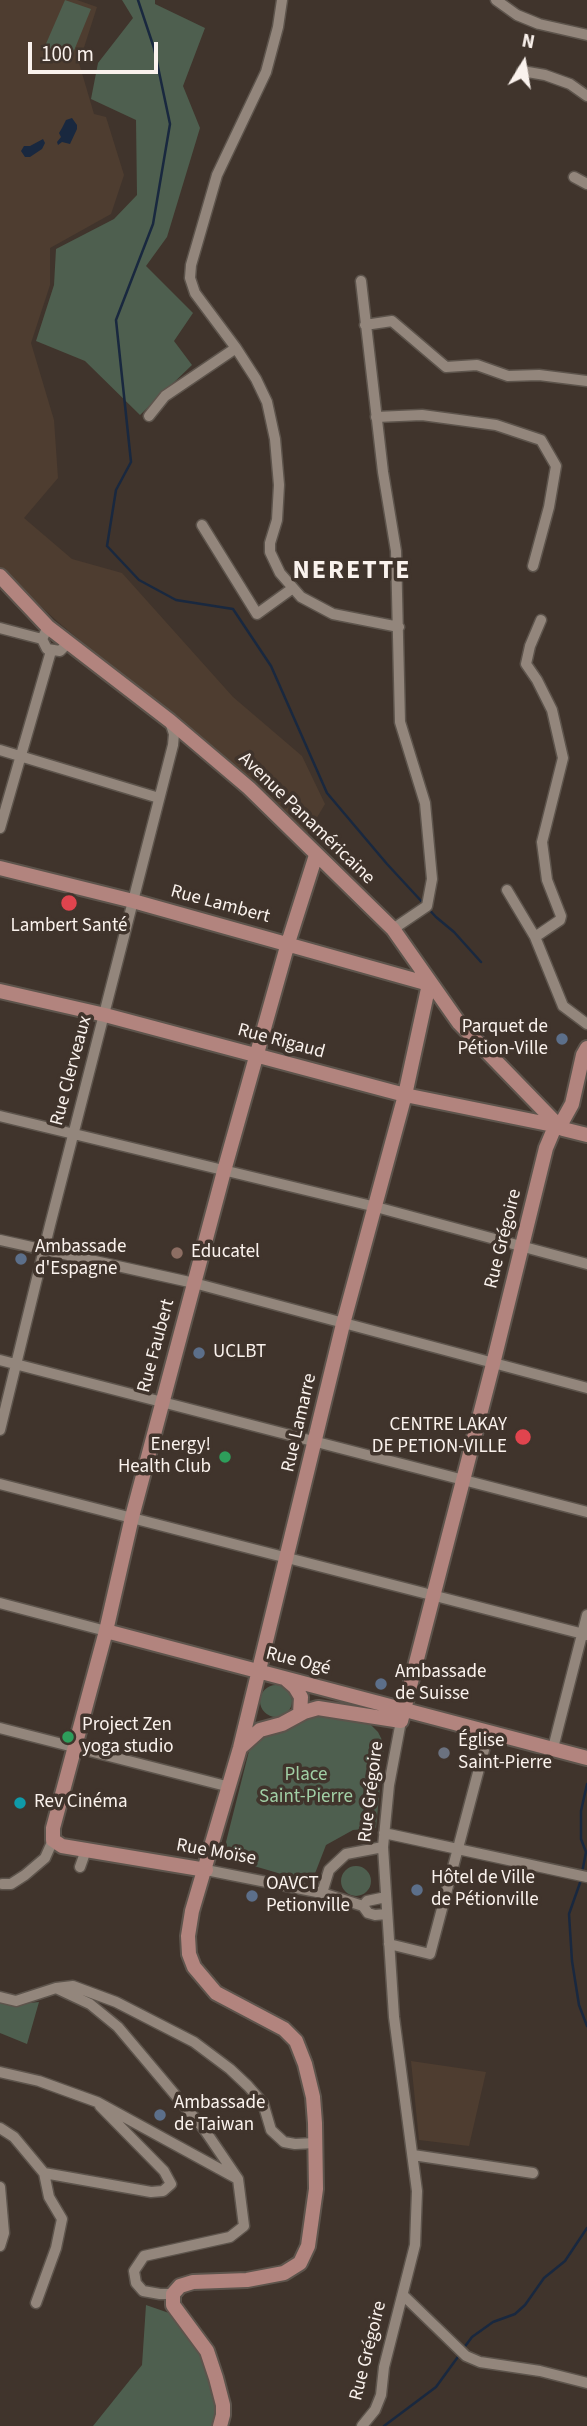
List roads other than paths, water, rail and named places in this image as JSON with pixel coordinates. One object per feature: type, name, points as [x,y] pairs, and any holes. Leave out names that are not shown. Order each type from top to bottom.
[{"type":"main road","name":"Avenue Panaméricaine","points":[[0,576],[45,633],[68,643],[94,661],[249,788],[393,929],[429,984],[459,1023],[557,1125]]},
{"type":"main road","name":"Rue Faubert","points":[[58,1843],[53,1828],[106,1631],[161,1403],[223,1171],[316,855]]},
{"type":"main road","name":"Rue Lambert","points":[[0,868],[133,901],[429,984]]},
{"type":"main road","name":"Rue Lamarre","points":[[173,2294],[180,2286],[193,2282],[247,2280],[284,2273],[300,2263],[311,2232],[316,2189],[313,2097],[296,2041],[284,2029],[216,1993],[194,1967],[189,1954],[188,1936],[192,1910],[230,1787],[288,1559],[343,1324],[405,1095],[429,984]]},
{"type":"main road","name":"Rue Rigaud","points":[[0,991],[105,1015],[405,1095],[557,1125],[587,1135]]},
{"type":"main road","name":"Rue Grégoire","points":[[402,1715],[546,1148],[557,1125],[572,1104],[587,1048]]},
{"type":"main road","name":"Rue Ogé","points":[[106,1631],[286,1679],[402,1715],[489,1731],[587,1758]]},
{"type":"main road","points":[[286,1679],[301,1697],[300,1714]]},
{"type":"main road","points":[[253,1697],[256,1713],[270,1727]]},
{"type":"main road","points":[[240,1748],[256,1732],[325,1707],[402,1715]]},
{"type":"main road","name":"Rue Moïse","points":[[58,1843],[206,1870]]},
{"type":"main road","points":[[173,2294],[173,2305],[207,2351],[223,2405],[220,2426]]},
{"type":"street","points":[[282,0],[266,72],[217,176],[191,265],[190,278],[195,293],[236,348],[267,402],[275,439],[279,485],[277,520],[270,552],[280,573],[301,597],[333,614],[399,627]]},
{"type":"street","points":[[496,0],[517,15],[539,24],[587,35]]},
{"type":"street","points":[[522,71],[545,75],[570,84],[587,96]]},
{"type":"street","points":[[574,177],[587,184]]},
{"type":"street","points":[[360,281],[376,417],[396,551],[400,722],[425,803],[432,880],[427,906],[393,929]]},
{"type":"street","points":[[365,325],[392,321],[446,367],[477,365],[508,376],[539,375],[587,382]]},
{"type":"street","points":[[149,416],[166,396],[236,348]]},
{"type":"street","points":[[376,417],[422,415],[496,425],[541,440],[556,466],[549,508],[533,566]]},
{"type":"street","points":[[202,525],[257,614],[293,588]]},
{"type":"street","points":[[535,937],[561,916],[547,880],[542,842],[563,758],[552,710],[526,664],[541,620]]},
{"type":"street","points":[[0,628],[45,633],[44,646],[51,651],[63,650],[68,643]]},
{"type":"street","points":[[0,828],[51,651]]},
{"type":"street","name":"Rue Clerveaux","points":[[0,1430],[173,744],[174,734],[170,721]]},
{"type":"street","points":[[0,750],[159,798]]},
{"type":"street","points":[[506,890],[535,937],[563,1006],[587,1024]]},
{"type":"street","points":[[0,1116],[376,1207],[587,1264]]},
{"type":"street","points":[[0,1240],[194,1283],[587,1388]]},
{"type":"street","points":[[0,1360],[587,1512]]},
{"type":"street","points":[[0,1484],[584,1634]]},
{"type":"street","name":"Rue Ogé","points":[[0,1603],[106,1631]]},
{"type":"street","points":[[553,1748],[587,1615]]},
{"type":"street","name":"Rue Grégoire","points":[[362,2426],[375,2410],[381,2395],[384,2367],[415,2245],[417,2191],[394,2017],[383,1847],[389,1785],[402,1715]]},
{"type":"street","points":[[0,1728],[230,1787]]},
{"type":"street","points":[[389,1944],[430,1954],[489,1731]]},
{"type":"street","points":[[384,1833],[587,1877]]},
{"type":"street","points":[[2,1884],[10,1884],[25,1875],[58,1843]]},
{"type":"street","points":[[322,1893],[329,1870],[346,1854],[383,1847]]},
{"type":"street","points":[[80,1867],[86,1850]]},
{"type":"street","name":"Rue Moïse","points":[[206,1870],[322,1893],[363,1906],[368,1913],[374,1915],[387,1914]]},
{"type":"street","points":[[363,1906],[367,1901],[386,1897]]},
{"type":"street","points":[[0,1997],[16,2001],[56,1988],[73,1986],[145,2015],[194,2042],[248,2086],[263,2103],[271,2130],[284,2142],[315,2143]]},
{"type":"street","points":[[56,1988],[90,2004],[118,2026],[204,2129],[238,2179],[244,2226],[230,2237],[144,2256],[134,2271],[136,2283],[143,2291],[173,2294]]},
{"type":"street","points":[[0,2072],[39,2081],[97,2102],[238,2179]]},
{"type":"street","points":[[44,2174],[151,2192],[163,2191],[171,2184],[164,2171],[97,2102]]},
{"type":"street","points":[[0,2128],[14,2137],[44,2174],[49,2197],[62,2218],[57,2248],[36,2303]]},
{"type":"street","points":[[413,2155],[533,2173]]},
{"type":"street","points":[[0,2187],[4,2233],[0,2246]]},
{"type":"street","points":[[403,2295],[466,2356],[480,2362],[540,2371],[587,2383]]},
{"type":"water","points":[[72,118],[77,129],[70,144],[62,142],[58,145],[61,137],[59,133],[66,120]]},
{"type":"water","points":[[43,139],[45,143],[42,149],[30,157],[25,157],[21,151],[24,146]]},
{"type":"waterway","points":[[138,0],[154,48],[170,124],[153,224],[116,320],[131,462],[116,490],[107,546],[139,580],[176,600],[233,609],[271,666],[327,793],[387,864],[481,962]]},
{"type":"waterway","points":[[582,1873],[586,1852],[581,1839],[581,1811],[587,1784]]},
{"type":"waterway","points":[[581,1880],[569,1914],[572,1961],[579,2005],[587,2026]]},
{"type":"waterway","points":[[463,2349],[472,2337],[493,2322],[515,2314],[525,2305],[544,2278],[565,2261],[587,2228]]},
{"type":"waterway","points":[[384,2426],[436,2387],[460,2354]]},
{"type":"place","name":"Lambert Santé","points":[[69,903]]},
{"type":"place","name":"Parquet de Pétion-Ville","points":[[562,1039]]},
{"type":"place","name":"Educatel","points":[[177,1253]]},
{"type":"place","name":"Ambassade d'Espagne","points":[[21,1259]]},
{"type":"place","name":"UCLBT","points":[[199,1353]]},
{"type":"place","name":"CENTRE LAKAY DE PETION-VILLE","points":[[523,1437]]},
{"type":"place","name":"Energy! Health Club","points":[[225,1457]]},
{"type":"place","name":"Ambassade de Suisse","points":[[381,1684]]},
{"type":"place","name":"Project Zen yoga studio","points":[[68,1737]]},
{"type":"place","name":"Église Saint-Pierre","points":[[444,1753]]},
{"type":"place","name":"Rev Cinéma","points":[[20,1803]]},
{"type":"place","name":"Hôtel de Ville de Pétionville","points":[[417,1890]]},
{"type":"place","name":"OAVCT Petionville","points":[[252,1896]]},
{"type":"place","name":"Ambassade de Taiwan","points":[[160,2115]]},
{"type":"district","name":"NERETTE","points":[[352,572]]},
{"type":"park label","name":"Place Saint-Pierre","points":[[306,1787]]}]
